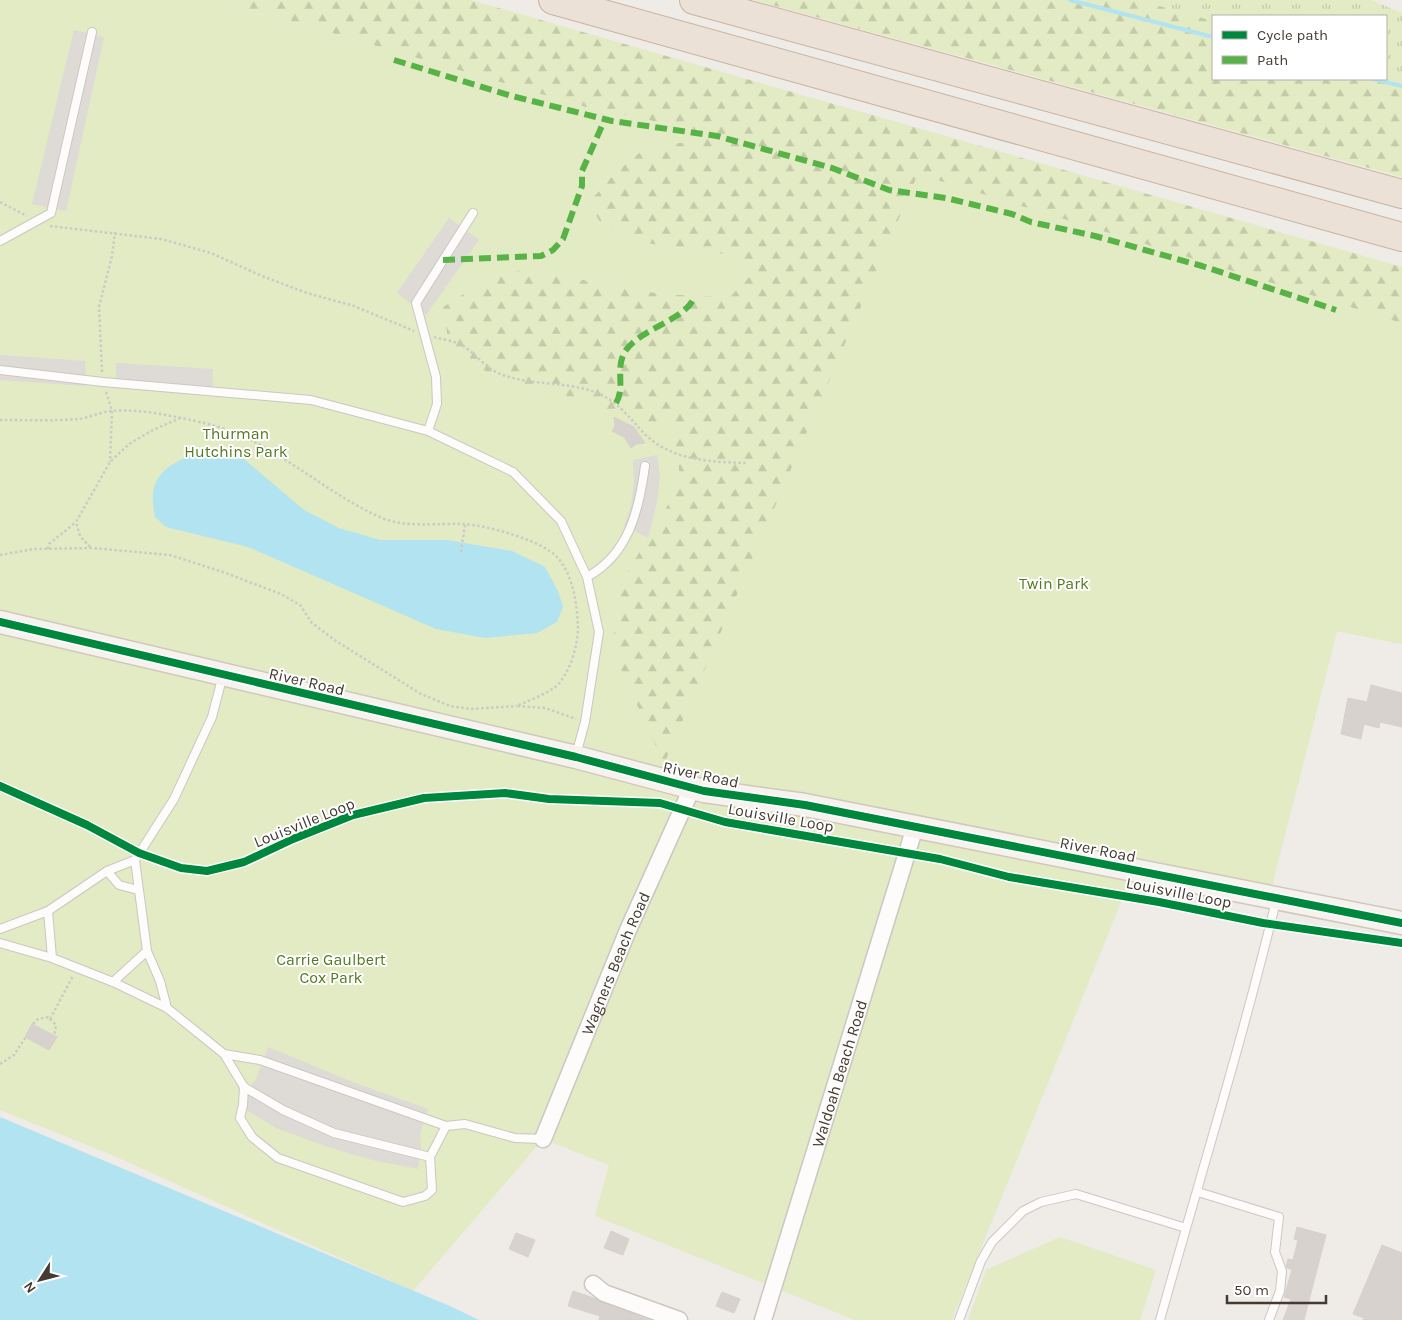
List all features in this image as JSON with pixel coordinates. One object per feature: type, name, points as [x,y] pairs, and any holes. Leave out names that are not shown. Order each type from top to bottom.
[{"type":"highway","points":[[553,0],[1402,237]]},
{"type":"highway","points":[[694,0],[1402,194]]},
{"type":"street","name":"River Road","points":[[0,622],[576,757],[692,788],[805,805],[1402,923]]},
{"type":"street","name":"Wagners Beach Road","points":[[543,1139],[628,930],[692,788]]},
{"type":"street","name":"Waldoah Beach Road","points":[[763,1320],[915,827]]},
{"type":"street","points":[[593,1284],[604,1293],[679,1320]]},
{"type":"lane","points":[[0,241],[51,213],[92,32]]},
{"type":"lane","points":[[428,430],[436,404],[436,376],[416,304],[473,213]]},
{"type":"lane","points":[[0,370],[103,382],[311,400],[428,430],[513,472],[561,521],[587,577],[599,632],[585,722],[576,757]]},
{"type":"lane","points":[[587,577],[601,569],[616,554],[634,521],[645,466]]},
{"type":"lane","points":[[0,929],[48,911],[107,871],[135,860],[174,798],[212,717],[224,675]]},
{"type":"lane","points":[[135,860],[147,951],[160,981],[167,1008]]},
{"type":"lane","points":[[107,871],[119,885],[138,890]]},
{"type":"lane","points":[[1160,1320],[1252,1001],[1277,899]]},
{"type":"lane","points":[[48,911],[52,958]]},
{"type":"lane","points":[[0,943],[52,958],[113,982],[167,1008],[224,1054],[244,1086],[283,1110],[334,1133],[430,1157]]},
{"type":"lane","points":[[113,982],[147,951]]},
{"type":"lane","points":[[224,1054],[260,1060],[446,1126],[465,1124],[515,1138],[543,1139]]},
{"type":"lane","points":[[244,1086],[240,1118],[252,1137],[278,1158],[403,1202],[425,1196],[432,1190],[430,1157],[446,1126]]},
{"type":"lane","points":[[1198,1192],[1279,1217],[1275,1252],[1282,1271],[1280,1291],[1269,1320]]},
{"type":"lane","points":[[959,1320],[981,1261],[992,1242],[1023,1211],[1040,1202],[1076,1194],[1186,1228]]},
{"type":"path","points":[[0,202],[36,221],[51,226],[115,232],[161,239],[211,253],[262,276],[307,293],[354,306],[405,329],[459,344],[488,368],[501,375],[515,379],[563,385],[596,393],[616,403],[649,438],[682,456],[702,460],[746,463]]},
{"type":"path","points":[[110,462],[112,411],[103,382],[98,321],[102,290],[112,256],[115,232]]},
{"type":"path","points":[[0,420],[78,419],[112,411],[180,418],[227,429],[263,446],[353,502],[384,518],[405,522],[465,524],[504,530],[534,543],[556,556],[566,572],[577,608],[578,639],[566,672],[556,686],[517,706]]},
{"type":"path","points":[[48,549],[48,544],[76,522],[110,462],[129,444],[153,430],[180,418]]},
{"type":"path","points":[[76,522],[80,536],[92,548]]},
{"type":"path","points":[[462,552],[465,524]]},
{"type":"path","points":[[0,555],[48,549],[92,548],[170,555],[223,572],[281,594],[300,605],[312,623],[336,641],[421,694],[450,706],[471,709],[517,706],[545,708],[585,722]]},
{"type":"path","points":[[50,1019],[77,968]]},
{"type":"path","points":[[33,1024],[42,1017],[50,1019],[56,1029],[54,1036]]},
{"type":"path","points":[[0,1064],[14,1056],[25,1038]]},
{"type":"green space","points":[[0,0],[218,0],[592,109],[694,129],[693,141],[645,148],[617,171],[588,203],[600,222],[645,243],[738,256],[753,273],[730,297],[662,294],[522,269],[479,284],[443,307],[448,340],[486,372],[673,429],[681,483],[620,584],[612,650],[664,764],[918,174],[1402,323],[1402,644],[1337,631],[1272,885],[1139,858],[952,1320],[855,1320],[595,1216],[609,1165],[543,1139],[413,1291],[112,1155],[0,1110]]},
{"type":"green space","name":"Twin Park","points":[[218,0],[471,0],[1402,267],[1402,644],[1337,631],[1272,885],[664,765],[612,650],[620,584],[681,483],[673,430],[486,372],[448,340],[443,307],[479,284],[522,269],[662,294],[730,297],[738,256],[645,243],[600,222],[588,203],[617,171],[645,148],[693,141],[694,129],[592,109]]},
{"type":"green space","points":[[754,0],[1138,0],[1212,21],[1212,80],[1387,80],[1387,72],[1402,78],[1402,177]]},
{"type":"green space","points":[[1138,0],[1371,0],[1402,13],[1402,78],[1387,72],[1387,15],[1212,15],[1212,21]]},
{"type":"green space","points":[[1060,1237],[1156,1270],[1140,1320],[968,1320],[986,1270]]},
{"type":"shaded area","points":[[74,30],[104,37],[66,211],[32,204]]},
{"type":"shaded area","points":[[449,218],[479,240],[426,315],[397,293]]},
{"type":"shaded area","points":[[0,355],[85,361],[86,386],[0,380]]},
{"type":"shaded area","points":[[116,363],[213,369],[212,396],[116,388]]},
{"type":"shaded area","points":[[657,455],[660,476],[657,502],[648,538],[624,526],[631,505],[634,482],[633,460]]},
{"type":"shaded area","points":[[268,1047],[350,1081],[428,1109],[420,1134],[421,1147],[418,1169],[372,1160],[328,1147],[276,1128],[237,1104],[256,1079]]},
{"type":"water","points":[[198,452],[218,452],[244,459],[304,510],[339,528],[380,540],[447,540],[512,551],[545,567],[558,591],[563,607],[557,622],[537,633],[485,638],[436,629],[248,547],[166,527],[155,517],[153,493],[155,485],[170,466]]},
{"type":"water","points":[[0,1117],[452,1307],[479,1320],[0,1320]]},
{"type":"building","points":[[614,417],[634,427],[645,443],[636,444],[631,448],[624,437],[612,431],[615,426]]},
{"type":"building","points":[[1371,685],[1402,693],[1402,727],[1380,722],[1379,728],[1364,724],[1361,739],[1341,734],[1348,698],[1367,702]]},
{"type":"building","points":[[32,1024],[57,1037],[49,1050],[25,1037]]},
{"type":"building","points":[[1297,1227],[1326,1235],[1304,1320],[1283,1320],[1291,1299],[1284,1297],[1292,1270],[1286,1267],[1288,1259],[1293,1260],[1298,1240],[1294,1239]]},
{"type":"building","points":[[611,1231],[629,1239],[623,1255],[604,1248]]},
{"type":"building","points":[[516,1233],[535,1240],[528,1257],[509,1249]]},
{"type":"building","points":[[1382,1245],[1402,1253],[1402,1320],[1363,1320],[1364,1318],[1353,1314]]},
{"type":"building","points":[[573,1291],[649,1320],[599,1320],[600,1316],[568,1306]]},
{"type":"building","points":[[722,1292],[740,1299],[734,1313],[716,1306]]},
{"type":"waterway","points":[[1070,0],[1212,37]]},
{"type":"waterway","points":[[1377,80],[1402,86]]},
{"type":"marked path","points":[[394,60],[512,96],[612,121],[717,136],[832,168],[889,190],[946,198],[1012,214],[1031,222],[1095,236],[1202,266],[1336,310]]},
{"type":"marked path","points":[[443,260],[541,256],[553,250],[563,239],[582,186],[582,171],[605,119]]},
{"type":"marked path","points":[[616,403],[620,390],[621,363],[626,350],[633,342],[683,311],[695,296]]},
{"type":"cycle path","name":"Louisville Loop","points":[[0,622],[576,757],[704,791],[805,805],[1402,923]]},
{"type":"cycle path","name":"Louisville Loop","points":[[0,786],[87,825],[139,853],[181,868],[207,871],[244,862],[293,839],[353,815],[424,798],[505,793],[549,799],[660,803],[725,822],[940,859],[1009,877],[1159,902],[1263,923],[1402,943]]},
{"type":"park label","name":"Thurman Hutchins Park","points":[[236,442]]},
{"type":"park label","name":"Carrie Gaulbert Cox Park","points":[[331,968]]}]
